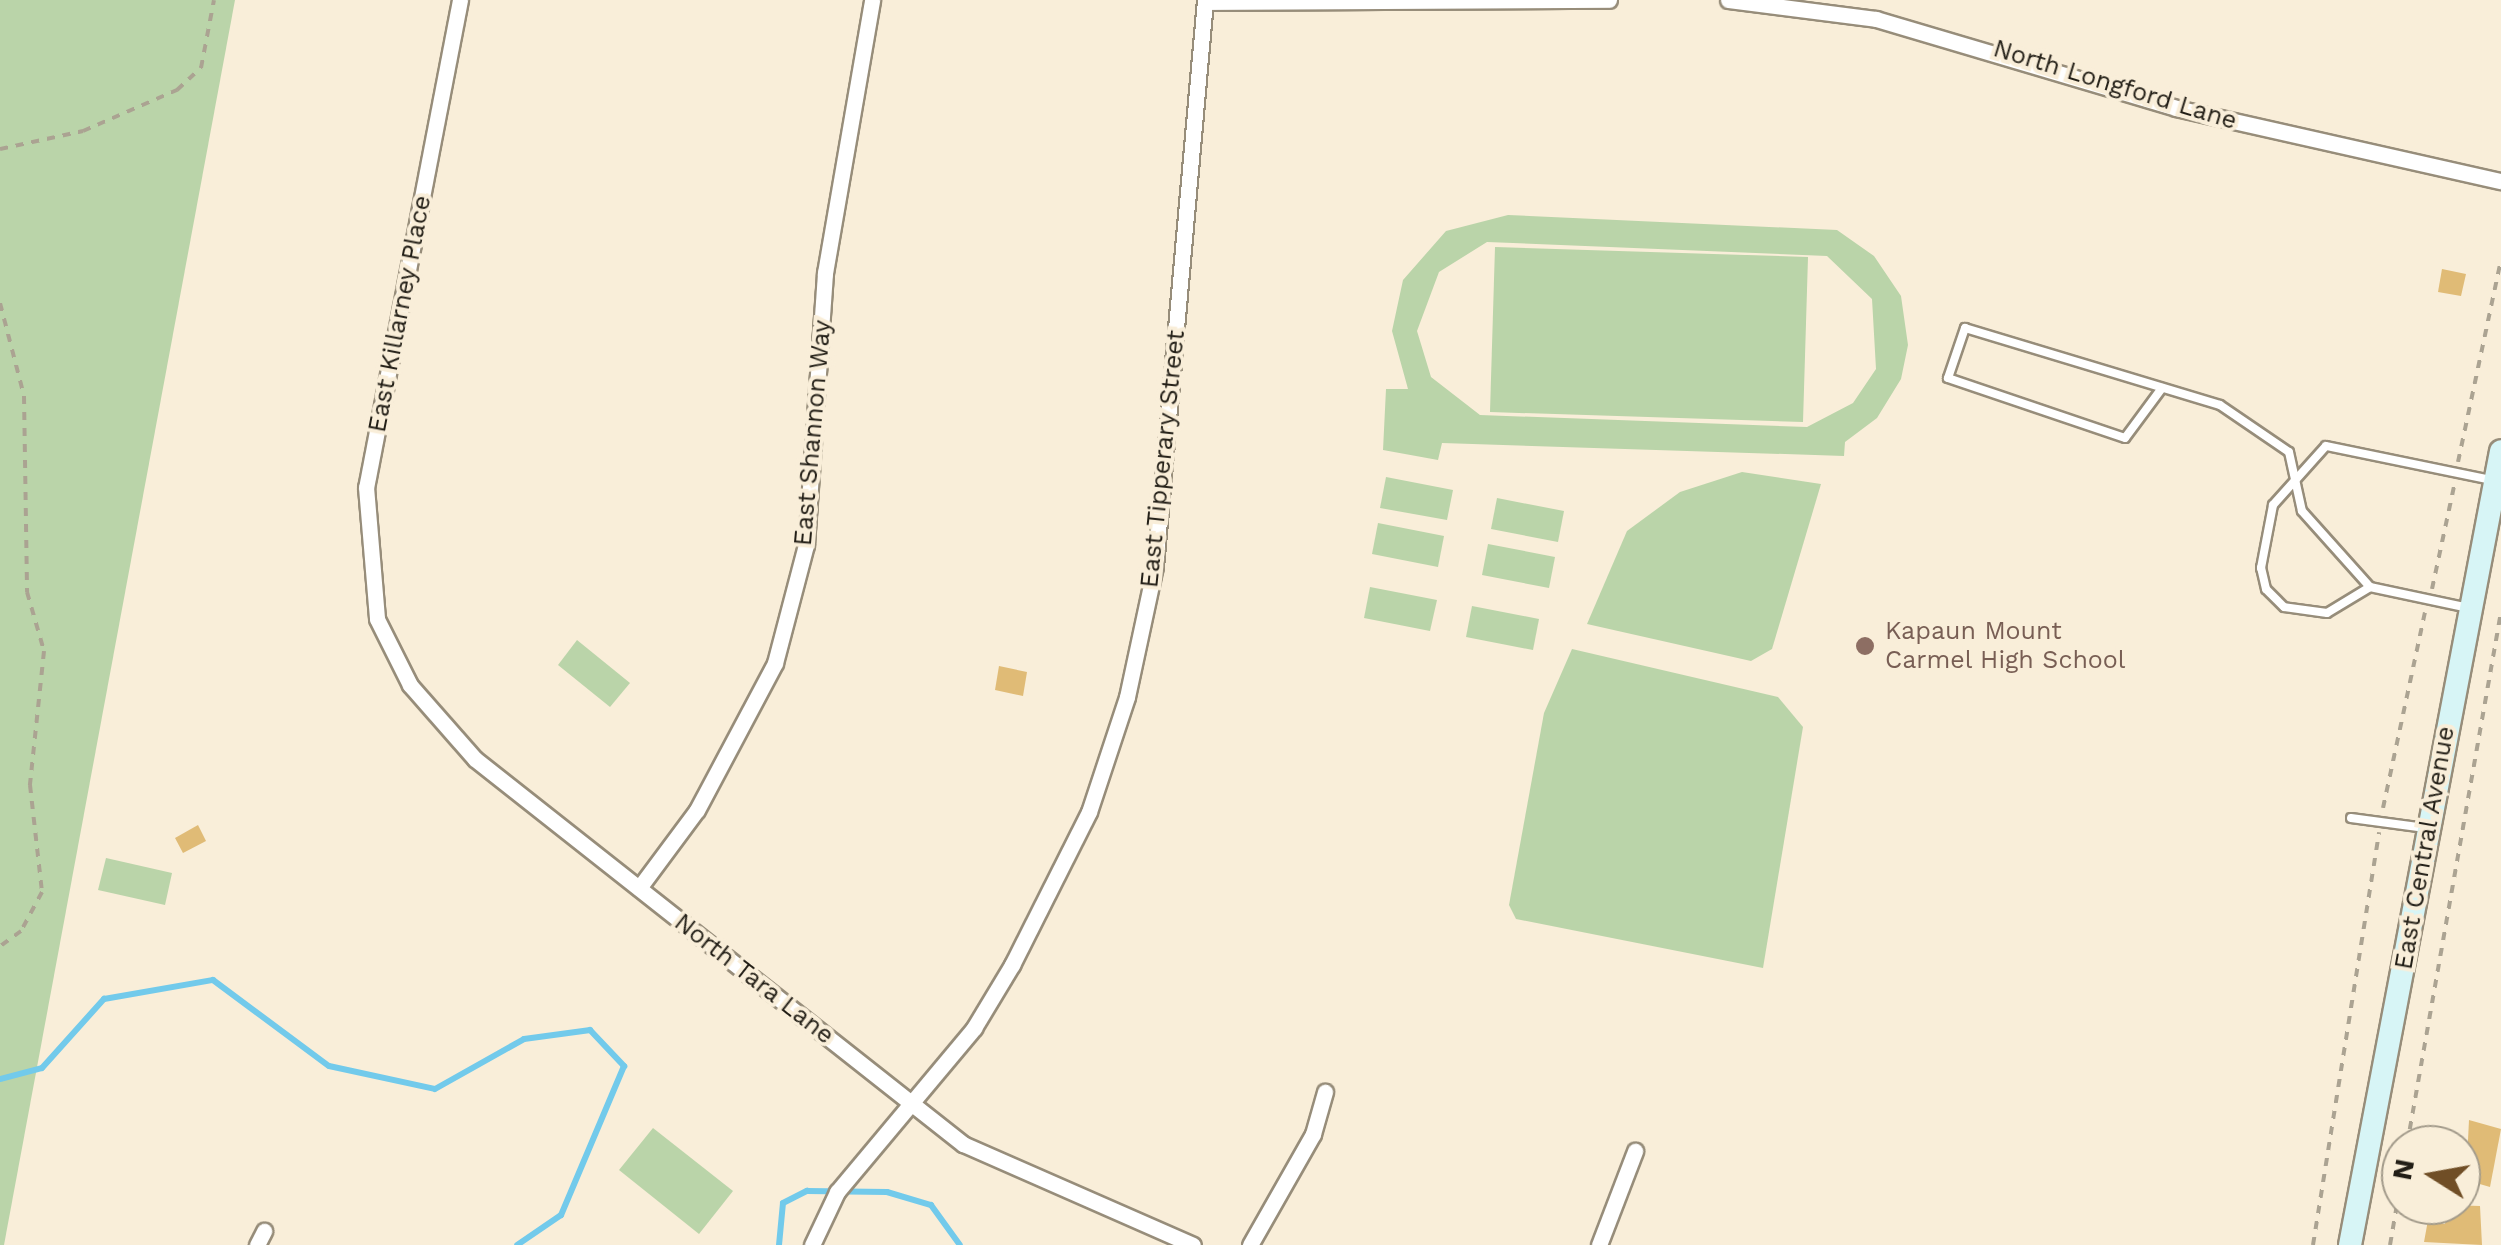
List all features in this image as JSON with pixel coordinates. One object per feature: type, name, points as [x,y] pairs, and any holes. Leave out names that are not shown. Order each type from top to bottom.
[{"type":"main road","name":"East Central Avenue","points":[[2350,1245],[2501,451]]},
{"type":"street","name":"East Killarney Place","points":[[382,628],[366,487],[460,0]]},
{"type":"street","name":"East Shannon Way","points":[[639,888],[697,810],[784,629],[806,545],[825,272],[872,0]]},
{"type":"street","points":[[1205,1],[1609,0]]},
{"type":"street","name":"North Longford Lane","points":[[1728,0],[1876,18],[2176,108],[2501,180]]},
{"type":"street","name":"East Tipperary Street","points":[[812,1245],[837,1192],[911,1104],[1012,965],[1089,812],[1127,697],[1155,566],[1205,1]]},
{"type":"street","name":"North Tara Lane","points":[[382,628],[410,685],[475,759],[963,1144],[1193,1245]]},
{"type":"street","points":[[1250,1245],[1313,1134],[1325,1092]]},
{"type":"street","points":[[1598,1245],[1635,1151]]},
{"type":"lane","points":[[2162,388],[2125,438],[1948,378],[1966,328],[2162,388],[2255,422],[2289,452],[2302,510],[2370,586],[2470,608]]},
{"type":"lane","points":[[2370,586],[2328,613],[2284,607],[2266,588],[2261,568],[2274,505],[2326,446],[2495,481]]},
{"type":"lane","points":[[2350,818],[2429,828]]},
{"type":"path","points":[[0,149],[82,131],[177,90],[201,68],[214,0]]},
{"type":"path","points":[[2312,1245],[2381,822],[2501,258]]},
{"type":"path","points":[[0,303],[24,396],[28,592],[44,651],[30,786],[42,892],[20,932],[0,946]]},
{"type":"path","points":[[2411,1125],[2501,612]]},
{"type":"green space","points":[[0,0],[235,0],[4,1245],[0,1245]]},
{"type":"green space","points":[[1508,215],[1837,230],[1874,256],[1901,296],[1908,345],[1901,379],[1877,418],[1845,442],[1844,456],[1442,443],[1438,460],[1383,450],[1386,389],[1408,389],[1392,331],[1403,280],[1446,231]],"holes":[[[1487,242],[1827,256],[1872,299],[1876,369],[1853,403],[1807,427],[1480,415],[1431,377],[1417,331],[1439,272]]]},
{"type":"green space","points":[[1495,247],[1808,257],[1803,422],[1490,412]]},
{"type":"green space","points":[[1742,472],[1821,484],[1772,649],[1751,661],[1587,624],[1627,531],[1680,492]]},
{"type":"green space","points":[[1386,477],[1453,490],[1447,520],[1380,508]]},
{"type":"green space","points":[[1497,498],[1564,511],[1558,542],[1491,529]]},
{"type":"green space","points":[[1378,523],[1444,536],[1438,567],[1372,554]]},
{"type":"green space","points":[[1488,544],[1555,557],[1549,588],[1482,575]]},
{"type":"green space","points":[[1370,587],[1437,600],[1430,631],[1364,618]]},
{"type":"green space","points":[[1472,606],[1539,619],[1533,650],[1466,637]]},
{"type":"green space","points":[[577,640],[630,683],[610,707],[558,665]]},
{"type":"green space","points":[[1572,649],[1778,697],[1803,727],[1763,968],[1516,919],[1509,905],[1544,713]]},
{"type":"green space","points":[[106,858],[172,873],[165,905],[98,890]]},
{"type":"green space","points":[[653,1128],[733,1191],[699,1234],[619,1170]]},
{"type":"building","points":[[2442,269],[2466,274],[2461,296],[2438,292]]},
{"type":"building","points":[[999,666],[1027,672],[1023,696],[995,690]]},
{"type":"building","points":[[198,825],[206,841],[183,853],[175,838]]},
{"type":"building","points":[[2469,1120],[2501,1129],[2490,1187],[2481,1184],[2481,1125],[2469,1125]]},
{"type":"building","points":[[2427,1225],[2481,1225],[2482,1245],[2424,1242]]},
{"type":"waterway","points":[[0,1079],[42,1068],[104,999],[213,980],[329,1066],[435,1089],[524,1039],[590,1030],[624,1066],[561,1215],[517,1245]]},
{"type":"waterway","points":[[779,1245],[783,1203],[807,1191],[887,1192],[931,1205],[960,1245]]},
{"type":"place","name":"Kapaun Mount Carmel High School","points":[[1865,646]]}]
